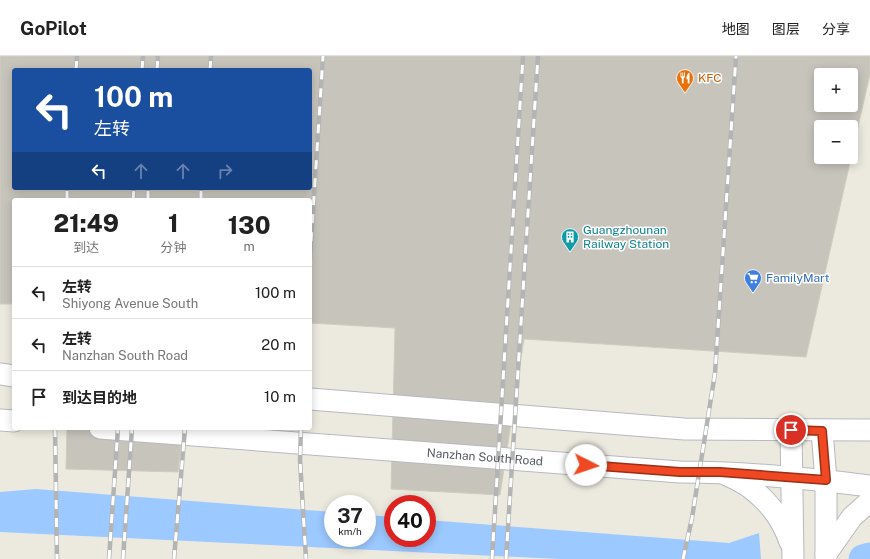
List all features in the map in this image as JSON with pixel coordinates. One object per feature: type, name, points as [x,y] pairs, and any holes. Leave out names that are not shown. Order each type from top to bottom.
[{"type":"street","points":[[0,374],[12,376]]},
{"type":"street","points":[[312,399],[684,429],[822,431],[870,430]]},
{"type":"street","points":[[0,420],[12,422]]},
{"type":"street","name":"Nanzhan South Road","points":[[126,430],[680,472],[720,472],[792,477],[870,486]]},
{"type":"street","points":[[791,430],[793,556]]},
{"type":"street","points":[[822,431],[826,480],[826,556]]},
{"type":"street","points":[[720,472],[737,479],[764,499],[786,530],[793,556]]},
{"type":"street","points":[[826,556],[852,517],[870,501]]},
{"type":"water","points":[[36,489],[324,511],[324,547],[376,547],[376,516],[384,516],[384,547],[436,547],[436,521],[729,543],[759,533],[761,559],[559,559],[0,532],[0,492]]},
{"type":"building","name":"Guangzhounan Railway Station","points":[[0,56],[870,56],[870,74],[858,127],[858,120],[814,120],[814,164],[850,164],[806,357],[524,339],[500,495],[391,489],[395,328],[312,323],[312,198],[12,198],[12,304],[0,304]]},
{"type":"building","points":[[67,430],[183,430],[178,472],[66,469]]},
{"type":"waterway","points":[[863,559],[870,557]]},
{"type":"railway","points":[[76,68],[77,56]]},
{"type":"railway","points":[[142,68],[143,56]]},
{"type":"railway","points":[[157,68],[158,56]]},
{"type":"railway","points":[[210,68],[211,56]]},
{"type":"railway","points":[[312,228],[323,56]]},
{"type":"railway","points":[[492,559],[523,56]]},
{"type":"railway","points":[[506,559],[538,56]]},
{"type":"railway","points":[[683,559],[692,518],[715,373],[736,56]]},
{"type":"railway","points":[[67,190],[67,198]]},
{"type":"railway","points":[[133,198],[134,190]]},
{"type":"railway","points":[[148,190],[148,198]]},
{"type":"railway","points":[[201,190],[201,198]]},
{"type":"railway","points":[[55,430],[57,559]]},
{"type":"railway","points":[[109,559],[118,430]]},
{"type":"railway","points":[[123,559],[132,430]]},
{"type":"railway","points":[[174,559],[185,430]]},
{"type":"railway","points":[[301,430],[300,460],[306,559]]},
{"type":"place","name":"KFC","points":[[685,93]]},
{"type":"place","name":"Guangzhounan Railway Station","points":[[570,252]]},
{"type":"place","name":"FamilyMart","points":[[753,293]]},
{"type":"route","points":[[586,465],[680,472],[720,472],[826,480],[822,431],[791,430]]}]
